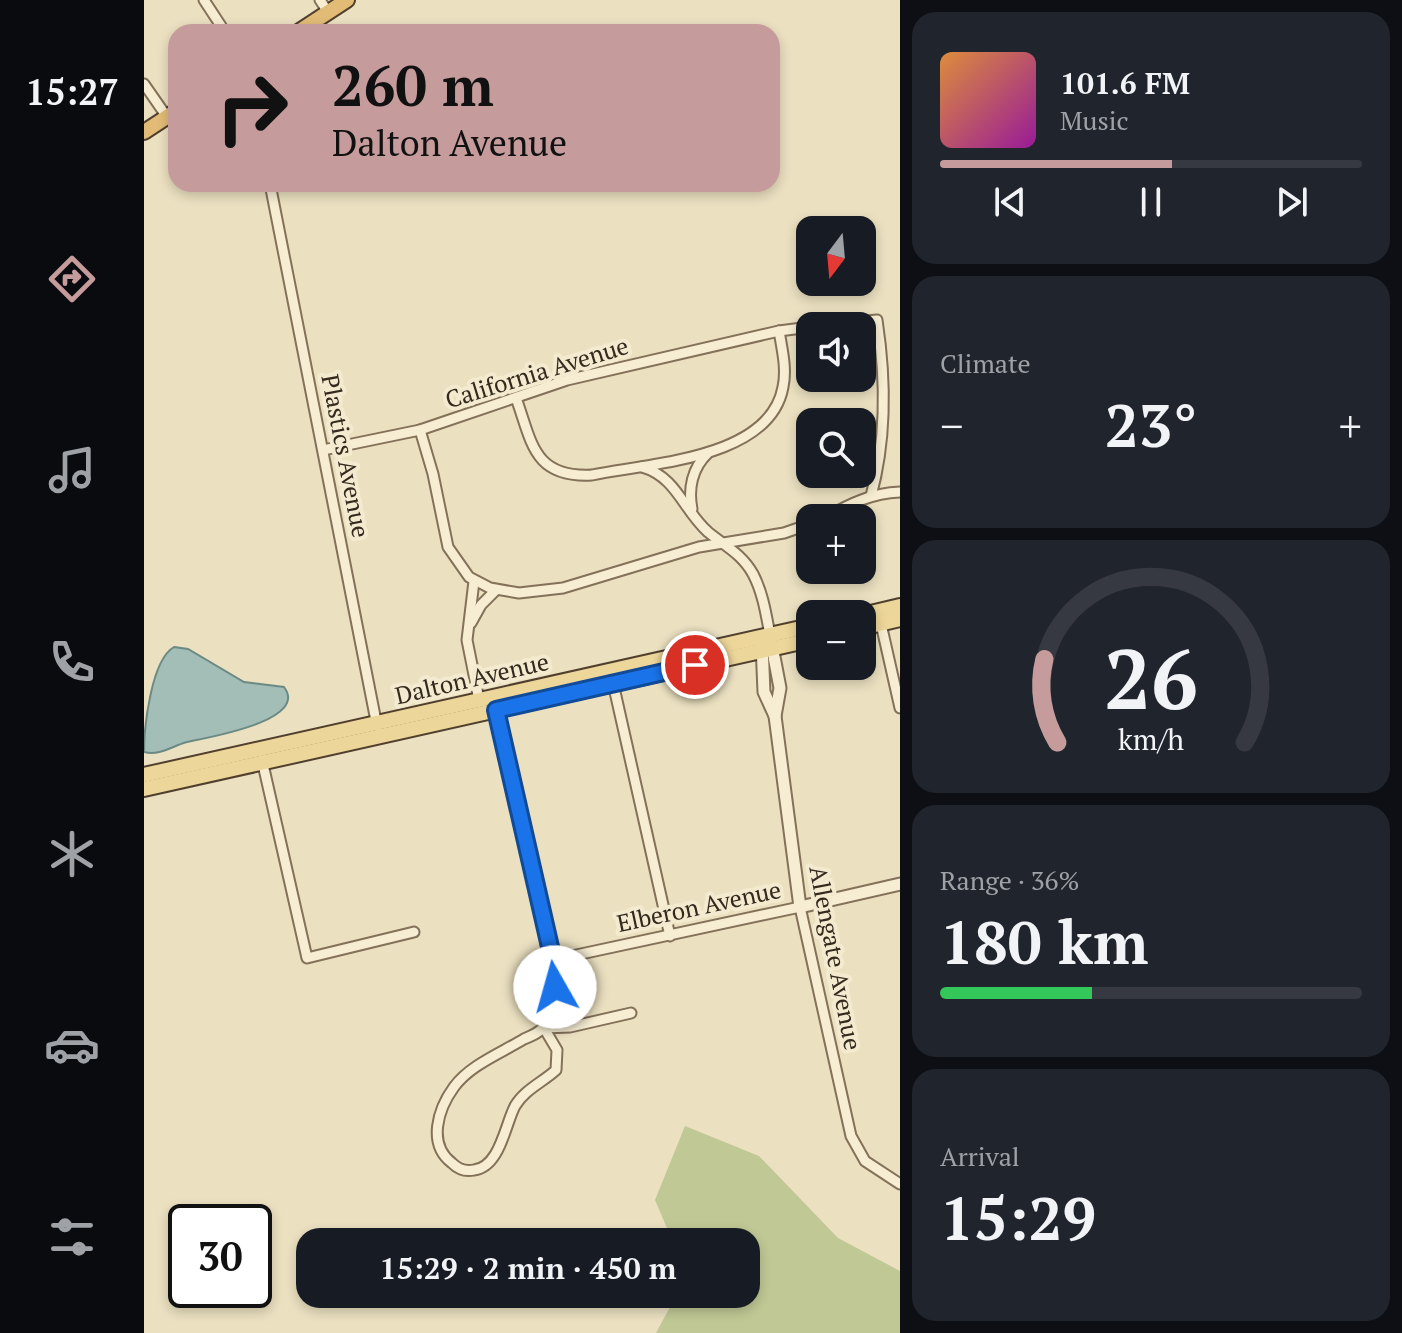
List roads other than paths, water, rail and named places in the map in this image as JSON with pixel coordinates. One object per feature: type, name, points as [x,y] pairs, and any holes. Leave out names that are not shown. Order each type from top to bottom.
[{"type":"highway","points":[[306,24],[324,6],[347,0]]},
{"type":"highway","points":[[144,132],[168,116]]},
{"type":"main road","points":[[876,612],[900,606]]},
{"type":"main road","points":[[876,625],[900,619]]},
{"type":"main road","name":"Dalton Avenue","points":[[144,789],[261,756],[378,730],[496,710],[613,683],[768,645],[796,632]]},
{"type":"main road","name":"Dalton Avenue","points":[[378,730],[479,700],[796,642]]},
{"type":"main road","name":"Dalton Avenue","points":[[144,775],[261,756]]},
{"type":"street","points":[[204,0],[220,24]]},
{"type":"street","points":[[144,84],[168,111]]},
{"type":"street","name":"Plastics Avenue","points":[[272,192],[378,730]]},
{"type":"street","points":[[871,496],[884,425],[885,388],[876,320]]},
{"type":"street","name":"California Avenue","points":[[323,450],[420,430],[567,380],[796,329]]},
{"type":"street","points":[[516,398],[531,445],[541,460],[550,468],[574,476],[714,449],[745,438],[761,427],[777,404],[784,378],[779,331]]},
{"type":"street","points":[[420,430],[433,474],[448,547],[460,567],[474,581],[496,590],[519,593],[563,588],[656,559],[796,529]]},
{"type":"street","points":[[694,513],[690,500],[693,478],[703,458],[714,449]]},
{"type":"street","points":[[638,466],[658,472],[670,482],[707,531],[737,553],[753,574],[762,596],[768,645]]},
{"type":"street","points":[[848,504],[871,496],[900,492]]},
{"type":"street","points":[[474,581],[468,634],[472,676],[479,700]]},
{"type":"street","points":[[468,634],[474,616],[496,590]]},
{"type":"street","points":[[881,624],[900,708]]},
{"type":"street","name":"Allengate Avenue","points":[[768,645],[764,692],[775,716],[800,907],[851,1136],[865,1161],[900,1184]]},
{"type":"street","points":[[613,683],[670,936]]},
{"type":"street","points":[[496,710],[553,960],[553,1003],[544,1028]]},
{"type":"street","points":[[261,756],[307,958],[414,932]]},
{"type":"street","name":"Elberon Avenue","points":[[553,960],[900,884]]},
{"type":"street","points":[[544,1028],[557,1050],[556,1070],[515,1105],[486,1166],[474,1170],[459,1169],[447,1160],[439,1147],[437,1120],[448,1096],[465,1074],[544,1028],[570,1027],[631,1013]]},
{"type":"water","points":[[174,647],[188,649],[244,682],[284,687],[288,699],[282,709],[252,726],[187,742],[161,752],[144,752],[147,712],[154,680],[166,654]]}]
